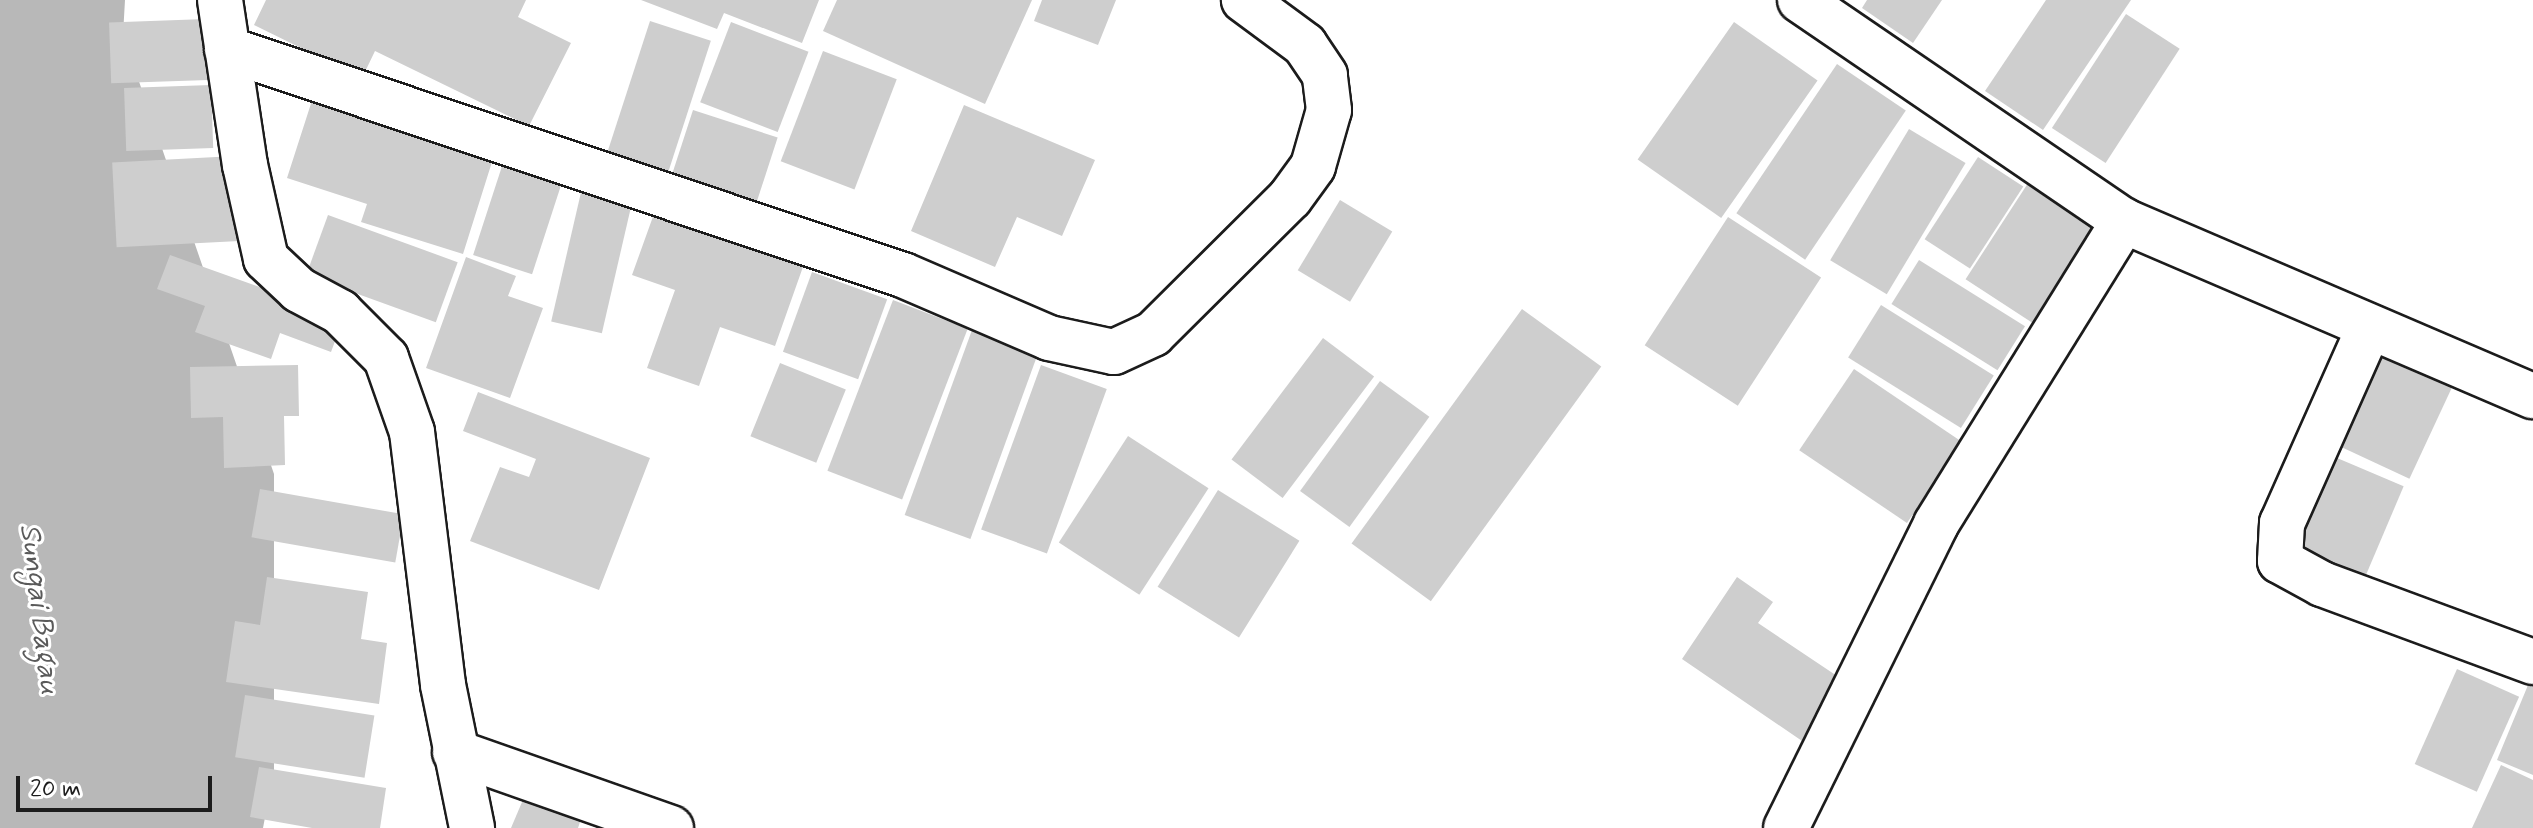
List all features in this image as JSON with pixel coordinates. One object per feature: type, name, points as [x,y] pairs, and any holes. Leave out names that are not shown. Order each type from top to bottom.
[{"type":"street","points":[[220,0],[266,259],[299,290],[340,312],[386,358],[412,432],[455,752],[472,828]]},
{"type":"street","points":[[227,49],[903,275],[1049,338],[1114,352],[1153,334],[1290,198],[1313,166],[1329,110],[1325,75],[1305,45],[1244,0]]},
{"type":"street","points":[[1800,0],[2124,221],[2533,396]]},
{"type":"street","points":[[1786,828],[1936,524],[2124,221]]},
{"type":"street","points":[[2369,328],[2282,523],[2280,561],[2322,584],[2533,662]]},
{"type":"street","points":[[455,752],[671,828]]},
{"type":"water","name":"Sungai Bagau","points":[[0,0],[125,0],[123,35],[274,474],[274,770],[263,828],[0,828]]},
{"type":"building","points":[[266,0],[526,0],[518,17],[571,43],[529,126],[375,51],[362,78],[254,25]]},
{"type":"building","points":[[641,0],[819,0],[802,43],[724,13],[717,29]]},
{"type":"building","points":[[837,0],[1032,0],[985,104],[823,31]]},
{"type":"building","points":[[1042,0],[1116,0],[1098,45],[1034,21]]},
{"type":"building","points":[[1867,0],[1942,0],[1913,43],[1862,8]]},
{"type":"building","points":[[2046,0],[2131,0],[2043,130],[1985,91]]},
{"type":"building","points":[[2126,14],[2180,49],[2106,163],[2052,128]]},
{"type":"building","points":[[206,19],[208,80],[111,83],[109,22]]},
{"type":"building","points":[[650,21],[711,41],[666,179],[605,159]]},
{"type":"building","points":[[731,22],[808,52],[778,132],[700,102]]},
{"type":"building","points":[[1734,22],[1818,81],[1721,218],[1638,160]]},
{"type":"building","points":[[823,51],[897,79],[854,189],[781,161]]},
{"type":"building","points":[[1837,64],[1906,110],[1805,260],[1736,213]]},
{"type":"building","points":[[211,85],[213,148],[126,151],[124,88]]},
{"type":"building","points":[[316,88],[497,146],[463,254],[361,222],[367,204],[287,178]]},
{"type":"building","points":[[964,105],[1095,160],[1062,236],[1017,217],[995,267],[911,231]]},
{"type":"building","points":[[693,110],[778,138],[754,209],[670,181]]},
{"type":"building","points":[[1909,129],[1966,163],[1887,294],[1830,260]]},
{"type":"building","points":[[235,156],[239,241],[117,247],[112,162]]},
{"type":"building","points":[[1978,157],[2023,186],[1970,269],[1925,239]]},
{"type":"building","points":[[504,160],[563,179],[532,274],[473,255]]},
{"type":"building","points":[[2032,177],[2099,221],[2033,323],[1966,279]]},
{"type":"building","points":[[582,188],[633,200],[602,333],[551,321]]},
{"type":"building","points":[[1340,200],[1392,231],[1350,302],[1298,270]]},
{"type":"building","points":[[655,211],[804,264],[775,346],[720,327],[699,386],[647,368],[675,290],[632,275]]},
{"type":"building","points":[[328,215],[458,262],[436,322],[306,275]]},
{"type":"building","points":[[1728,217],[1821,277],[1738,406],[1645,345]]},
{"type":"building","points":[[170,255],[344,317],[331,352],[280,333],[271,359],[195,332],[205,306],[157,289]]},
{"type":"building","points":[[466,257],[516,276],[508,296],[543,308],[510,398],[426,368]]},
{"type":"building","points":[[1919,260],[2025,326],[1997,370],[1891,304]]},
{"type":"building","points":[[812,272],[887,299],[858,379],[783,352]]},
{"type":"building","points":[[893,300],[968,329],[902,500],[827,471]]},
{"type":"building","points":[[1881,305],[1994,375],[1961,428],[1848,358]]},
{"type":"building","points":[[1522,309],[1601,367],[1431,601],[1352,544]]},
{"type":"building","points":[[972,330],[1038,354],[970,539],[905,515]]},
{"type":"building","points":[[1323,338],[1374,377],[1283,498],[1232,459]]},
{"type":"building","points":[[2384,351],[2454,384],[2409,479],[2340,446]]},
{"type":"building","points":[[780,363],[846,390],[816,463],[750,436]]},
{"type":"building","points":[[298,365],[299,416],[284,416],[285,465],[224,468],[223,417],[191,418],[190,367]]},
{"type":"building","points":[[1041,365],[1107,389],[1047,553],[981,529]]},
{"type":"building","points":[[1854,369],[1962,442],[1907,523],[1799,450]]},
{"type":"building","points":[[1380,381],[1429,417],[1349,527],[1300,491]]},
{"type":"building","points":[[478,392],[650,458],[599,590],[470,541],[500,467],[529,477],[536,459],[463,431]]},
{"type":"building","points":[[1128,436],[1209,488],[1139,595],[1059,543]]},
{"type":"building","points":[[2330,455],[2404,486],[2363,581],[2290,550]]},
{"type":"building","points":[[260,489],[404,514],[395,563],[251,537]]},
{"type":"building","points":[[1218,490],[1299,541],[1239,638],[1158,587]]},
{"type":"building","points":[[267,577],[368,592],[361,639],[387,643],[379,704],[226,682],[235,621],[260,625]]},
{"type":"building","points":[[1737,577],[1773,602],[1758,623],[1846,682],[1805,743],[1682,659]]},
{"type":"building","points":[[2457,669],[2519,697],[2477,792],[2415,764]]},
{"type":"building","points":[[2533,673],[2533,775],[2497,760]]},
{"type":"building","points":[[245,695],[374,715],[365,778],[235,757]]},
{"type":"building","points":[[2501,765],[2533,780],[2533,828],[2472,828]]},
{"type":"building","points":[[259,767],[386,788],[380,828],[312,828],[250,817]]},
{"type":"building","points":[[525,795],[582,816],[578,828],[511,828]]}]
